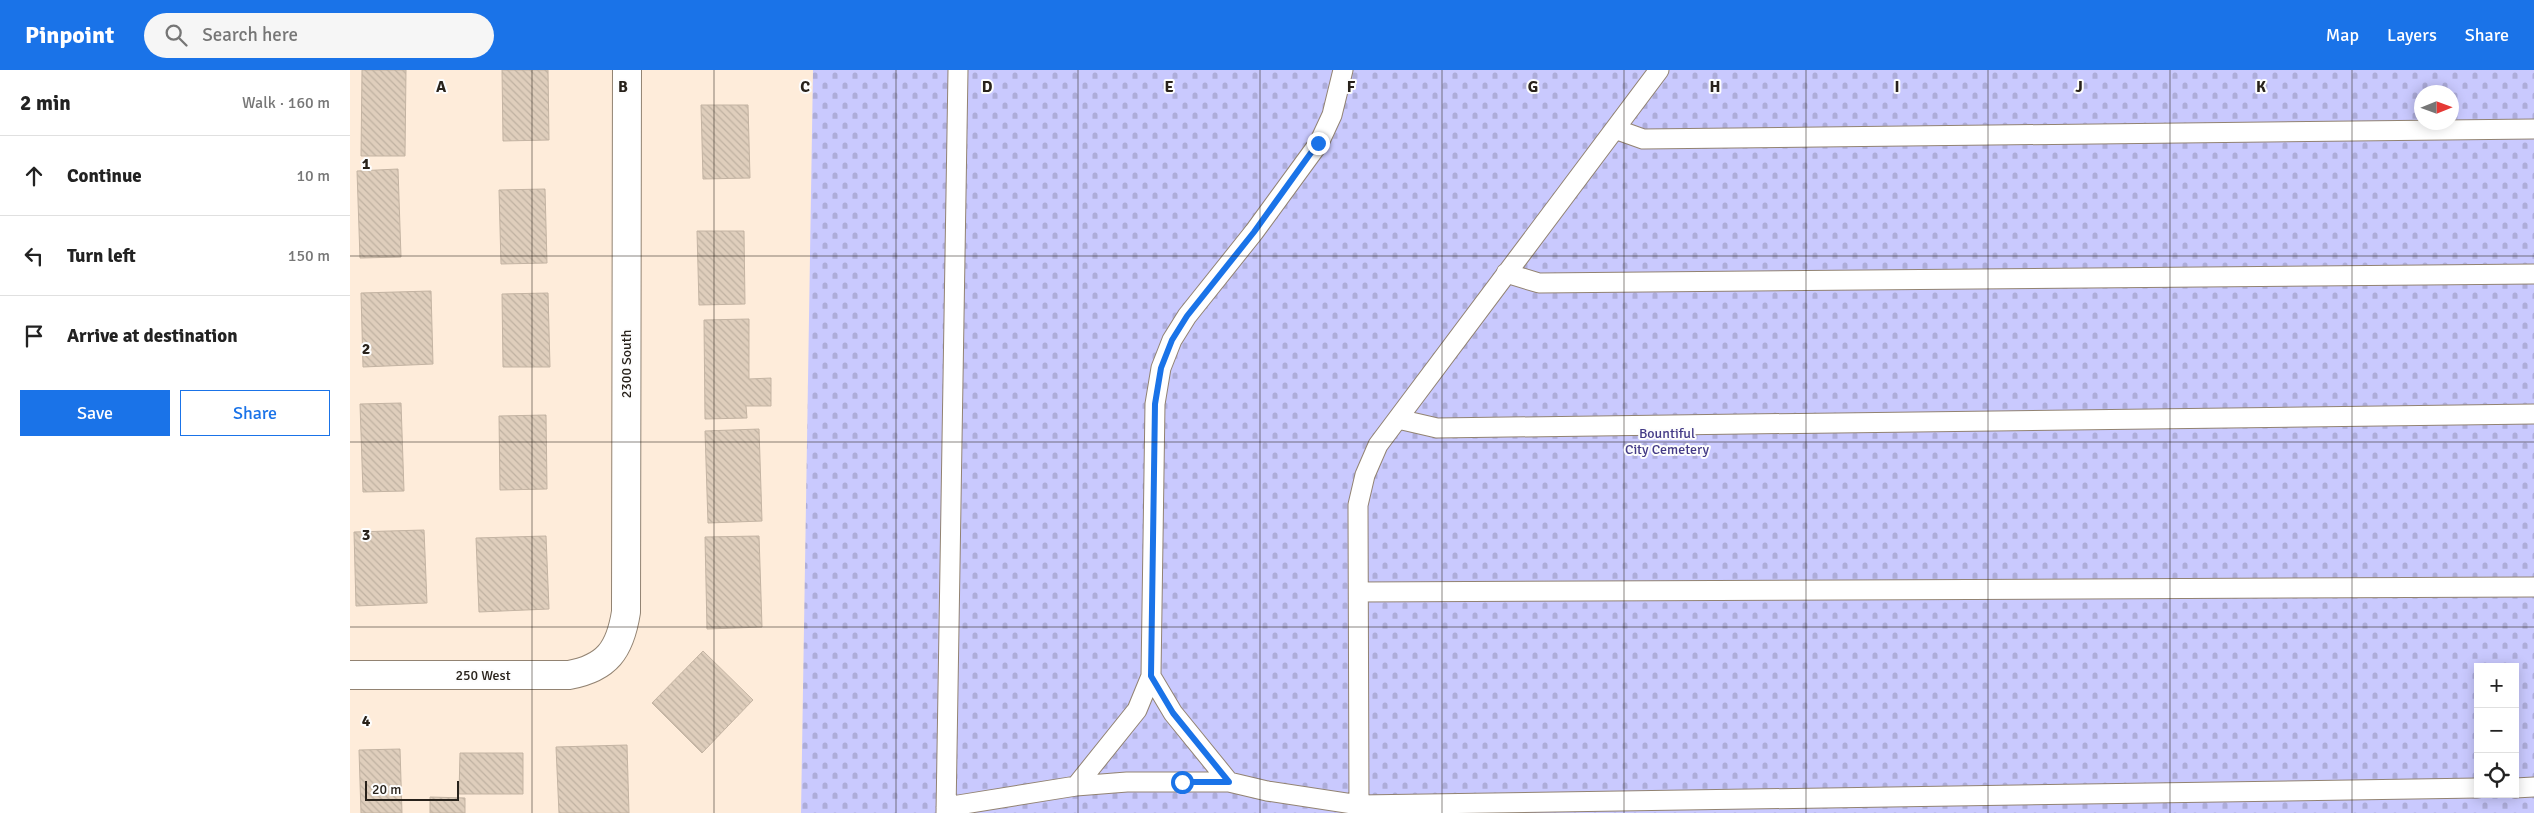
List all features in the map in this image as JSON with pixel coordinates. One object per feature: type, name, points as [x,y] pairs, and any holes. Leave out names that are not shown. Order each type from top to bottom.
[{"type":"street","name":"2300 South","points":[[611,655],[619,642],[626,612],[627,70]]},
{"type":"street","name":"250 West","points":[[350,676],[569,675],[585,672],[599,665],[611,655]]},
{"type":"lane","points":[[958,70],[946,810],[1076,786],[1127,782],[1229,782],[1359,809],[2474,788]]},
{"type":"lane","points":[[1076,786],[1136,710],[1151,676],[1155,404],[1161,368],[1172,340],[1187,316],[1254,232],[1318,143],[1332,116],[1343,70]]},
{"type":"lane","points":[[1359,809],[1358,505],[1365,475],[1375,452],[1398,419],[1659,70]]},
{"type":"lane","points":[[1615,129],[1643,139],[2534,129]]},
{"type":"lane","points":[[1506,273],[1538,283],[2534,274]]},
{"type":"lane","points":[[1398,419],[1437,428],[2534,414]]},
{"type":"lane","points":[[1359,592],[2534,587]]},
{"type":"lane","points":[[1151,676],[1173,713],[1229,782]]},
{"type":"lane","points":[[2519,788],[2534,787]]},
{"type":"green space","name":"Bountiful City Cemetery","points":[[813,70],[2534,70],[2534,813],[801,813]]},
{"type":"building","points":[[362,70],[406,70],[405,156],[361,156]]},
{"type":"building","points":[[502,70],[548,70],[549,140],[503,141]]},
{"type":"building","points":[[701,105],[748,105],[750,178],[703,179]]},
{"type":"building","points":[[398,169],[401,257],[360,258],[357,171]]},
{"type":"building","points":[[545,189],[547,263],[501,264],[499,190]]},
{"type":"building","points":[[697,231],[744,231],[745,304],[699,305]]},
{"type":"building","points":[[431,291],[433,364],[363,367],[361,293]]},
{"type":"building","points":[[548,293],[550,367],[503,367],[502,294]]},
{"type":"building","points":[[749,319],[749,379],[771,378],[771,406],[746,406],[747,418],[705,419],[704,320]]},
{"type":"building","points":[[401,403],[404,491],[363,492],[360,404]]},
{"type":"building","points":[[546,415],[547,489],[500,490],[499,416]]},
{"type":"building","points":[[759,429],[762,521],[708,523],[705,431]]},
{"type":"building","points":[[424,530],[427,603],[356,606],[354,532]]},
{"type":"building","points":[[546,536],[549,609],[479,612],[476,538]]},
{"type":"building","points":[[759,536],[762,627],[707,629],[705,537]]},
{"type":"building","points":[[703,651],[753,700],[702,753],[652,703]]},
{"type":"building","points":[[627,745],[629,813],[559,813],[556,747]]},
{"type":"building","points":[[400,749],[402,813],[361,813],[359,750]]},
{"type":"building","points":[[460,753],[523,753],[523,794],[459,794]]},
{"type":"building","points":[[430,797],[465,798],[465,813],[430,813]]},
{"type":"route","points":[[1182,782],[1229,782],[1173,713],[1151,676],[1155,404],[1161,368],[1172,340],[1187,316],[1254,232],[1318,143]]}]
